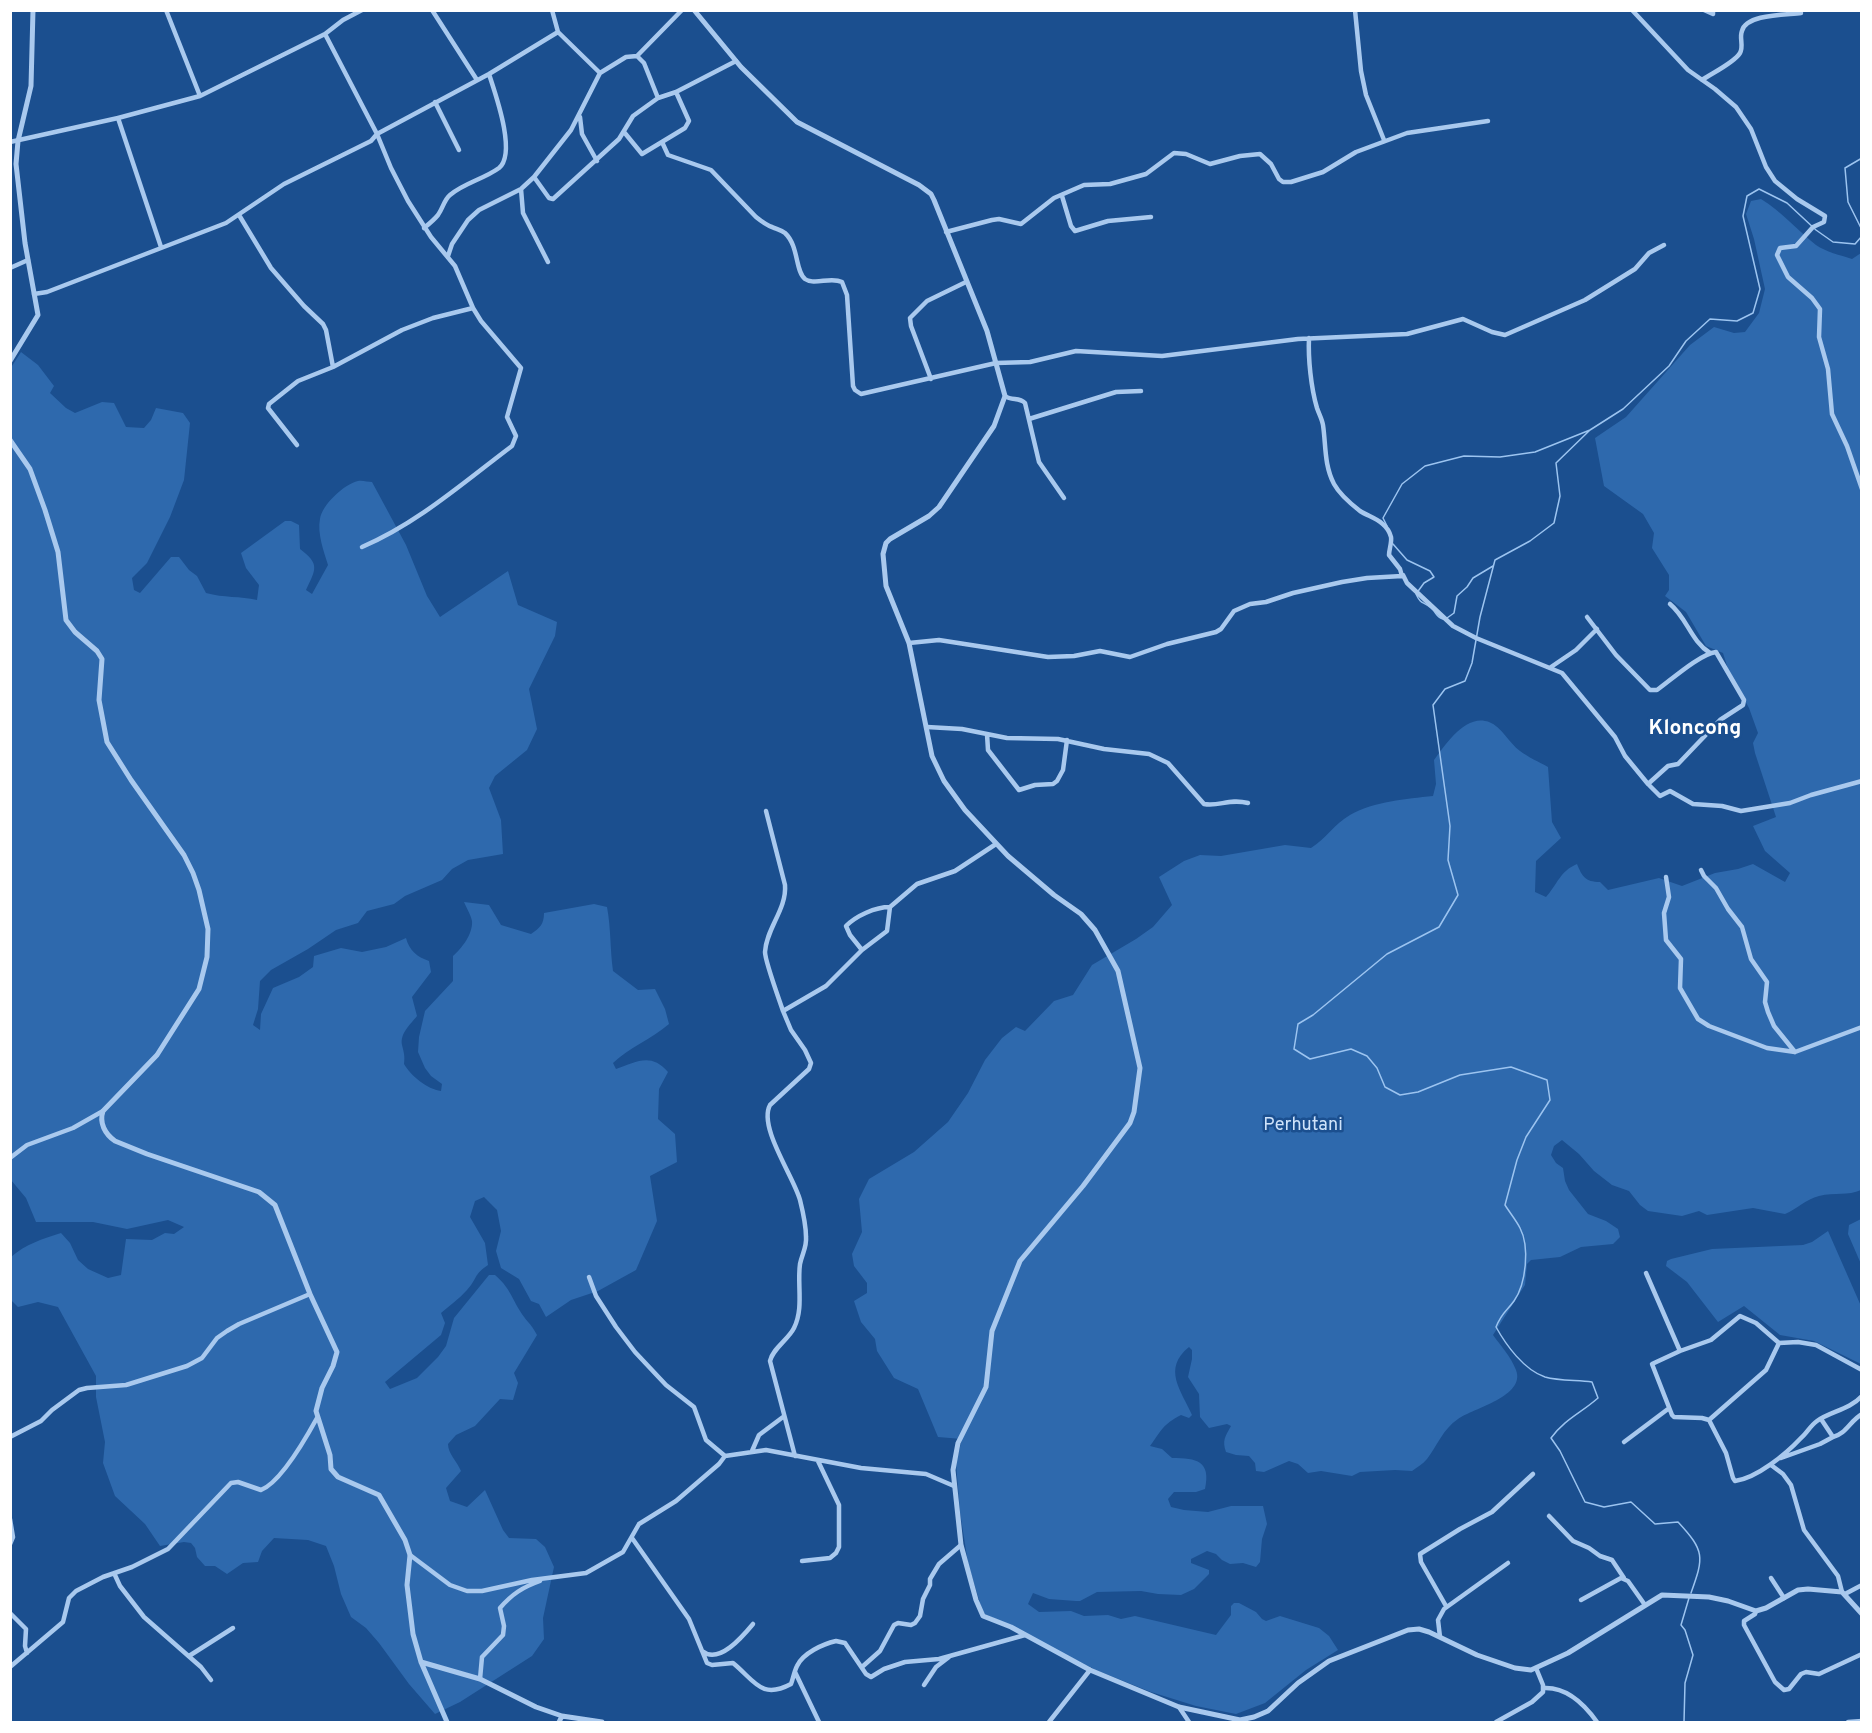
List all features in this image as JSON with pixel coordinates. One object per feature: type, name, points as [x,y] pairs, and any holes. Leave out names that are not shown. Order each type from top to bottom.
[{"type":"street","points":[[10,361],[38,317],[17,188],[16,164],[18,141],[31,86],[33,10]]},
{"type":"street","points":[[166,10],[200,96]]},
{"type":"street","points":[[10,142],[118,118],[200,96],[326,34],[343,20],[362,10]]},
{"type":"street","points":[[432,10],[477,80]]},
{"type":"street","points":[[552,10],[558,32],[600,73]]},
{"type":"street","points":[[448,256],[452,244],[468,220],[479,210],[521,189],[534,177],[571,130],[600,73],[626,57],[638,56],[682,10]]},
{"type":"street","points":[[694,10],[736,61],[804,127],[926,189],[934,200],[987,331],[1005,396],[994,426],[939,507],[929,516],[895,535],[886,543],[883,554],[886,586],[909,643],[932,756],[944,781],[965,810],[1008,856],[1054,895],[1081,914],[1095,930],[1120,976],[1140,1068],[1134,1112],[1130,1123],[1083,1186],[1025,1254],[1017,1269],[992,1331],[986,1386],[958,1443],[954,1462],[954,1486],[961,1545],[980,1612],[987,1619],[1006,1625],[1090,1670],[1179,1707],[1232,1721],[1261,1714],[1329,1661],[1404,1631],[1419,1629],[1471,1652],[1526,1670],[1536,1668],[1568,1653],[1662,1595],[1718,1599],[1756,1611],[1803,1589],[1844,1593],[1862,1585]]},
{"type":"street","points":[[1355,10],[1361,71],[1366,95],[1384,140]]},
{"type":"street","points":[[1632,10],[1675,58],[1727,99],[1745,119],[1775,182],[1825,216],[1824,222],[1814,227],[1796,246],[1779,248],[1777,255],[1788,277],[1812,298],[1820,309],[1820,344],[1828,369],[1832,414],[1847,446],[1862,489]]},
{"type":"street","points":[[1704,10],[1713,14],[1713,10]]},
{"type":"street","points":[[1702,80],[1738,56],[1742,49],[1741,31],[1749,21],[1801,13]]},
{"type":"street","points":[[34,294],[47,292],[214,228],[239,215],[284,184],[371,141],[378,134],[489,74],[558,32]]},
{"type":"street","points":[[326,34],[378,134],[398,183],[424,228],[459,272],[473,308],[521,368],[507,417],[516,436],[515,443],[425,513],[362,546]]},
{"type":"street","points":[[638,56],[644,63],[658,98]]},
{"type":"street","points":[[534,177],[551,200],[597,161],[624,132],[633,116],[658,98],[676,92],[736,61]]},
{"type":"street","points":[[424,228],[439,214],[445,200],[450,195],[497,169],[503,163],[505,138],[499,104],[489,74]]},
{"type":"street","points":[[624,132],[642,154],[689,124],[676,92]]},
{"type":"street","points":[[435,102],[459,150]]},
{"type":"street","points":[[580,115],[582,134],[597,161]]},
{"type":"street","points":[[118,118],[161,247]]},
{"type":"street","points":[[946,232],[999,219],[1021,224],[1050,200],[1084,185],[1110,184],[1146,174],[1169,155],[1180,153],[1210,164],[1240,156],[1260,154],[1271,164],[1280,181],[1291,182],[1323,172],[1356,152],[1384,140],[1430,128],[1488,121]]},
{"type":"street","points":[[662,142],[670,157],[711,170],[756,217],[785,233],[796,250],[799,269],[806,279],[813,281],[834,279],[842,282],[847,295],[853,386],[857,393],[866,394],[996,363],[1030,362],[1081,350],[1162,356],[1309,338],[1400,335],[1463,319],[1497,334],[1509,334],[1585,300],[1635,269],[1649,253],[1664,245]]},
{"type":"street","points":[[521,189],[523,213],[549,262]]},
{"type":"street","points":[[1062,196],[1071,226],[1075,231],[1108,221],[1151,217]]},
{"type":"street","points":[[239,215],[271,267],[304,306],[323,324],[333,367]]},
{"type":"street","points":[[10,268],[28,260]]},
{"type":"street","points":[[931,378],[910,318],[927,301],[966,282]]},
{"type":"street","points":[[297,445],[269,410],[268,405],[298,381],[333,367],[402,330],[441,315],[473,308]]},
{"type":"street","points":[[1309,338],[1310,361],[1317,407],[1323,427],[1326,460],[1335,486],[1362,512],[1378,519],[1387,531],[1391,539],[1389,555],[1407,583],[1453,626],[1566,676],[1615,736],[1625,756],[1660,796],[1670,790],[1696,805],[1722,806],[1741,811],[1790,803],[1862,781]]},
{"type":"street","points":[[1029,419],[1116,392],[1141,391]]},
{"type":"street","points":[[1005,396],[1023,401],[1026,406],[1039,462],[1064,498]]},
{"type":"street","points":[[10,440],[30,469],[45,510],[58,552],[66,620],[102,659],[99,700],[107,742],[184,855],[199,890],[208,929],[207,957],[199,989],[157,1055],[102,1111],[73,1128],[27,1145],[10,1158]]},
{"type":"street","points":[[909,643],[939,640],[1048,657],[1074,656],[1100,651],[1130,657],[1167,644],[1216,632],[1221,629],[1234,611],[1250,604],[1342,582],[1367,578],[1401,577],[1402,575]]},
{"type":"street","points":[[1648,784],[1666,768],[1678,764],[1717,723],[1743,705],[1743,698],[1718,654],[1710,653],[1699,645],[1682,615],[1670,604]]},
{"type":"street","points":[[1587,617],[1622,661],[1647,688],[1653,691],[1710,653]]},
{"type":"street","points":[[1550,667],[1576,650],[1597,629]]},
{"type":"street","points":[[927,726],[962,729],[1007,738],[1067,740],[1104,750],[1155,756],[1168,763],[1206,805],[1232,800],[1248,803]]},
{"type":"street","points":[[987,734],[988,750],[1019,790],[1035,785],[1053,784],[1057,781],[1062,770],[1067,740]]},
{"type":"street","points":[[766,811],[785,885],[785,897],[765,954],[790,1030],[806,1050],[811,1062],[809,1069],[767,1110],[774,1144],[797,1191],[806,1234],[800,1266],[800,1302],[797,1322],[789,1336],[770,1358],[783,1417],[795,1456]]},
{"type":"street","points":[[862,950],[847,930],[847,924],[878,909],[890,907],[917,884],[955,871],[996,844]]},
{"type":"street","points":[[1701,870],[1742,927],[1751,959],[1767,982],[1765,1002],[1774,1026],[1796,1052]]},
{"type":"street","points":[[1666,878],[1669,897],[1664,914],[1666,940],[1681,959],[1680,988],[1696,1018],[1712,1028],[1767,1048],[1796,1052],[1862,1028]]},
{"type":"street","points":[[783,1011],[826,986],[888,928],[890,907]]},
{"type":"street","points":[[102,1111],[100,1119],[103,1127],[110,1138],[115,1141],[259,1192],[271,1200],[282,1218],[310,1294],[336,1352],[333,1366],[317,1403],[317,1418],[328,1445],[333,1473],[379,1495],[405,1540],[410,1555],[407,1585],[412,1634],[421,1662],[447,1722]]},
{"type":"street","points":[[1646,1273],[1680,1350]]},
{"type":"street","points":[[589,1277],[596,1296],[616,1327],[666,1385],[694,1407],[706,1440],[725,1456]]},
{"type":"street","points":[[10,1437],[41,1421],[79,1390],[126,1385],[187,1366],[202,1358],[218,1338],[233,1327],[310,1294]]},
{"type":"street","points":[[1862,1370],[1816,1345],[1798,1342],[1779,1343],[1756,1323],[1742,1316],[1734,1320],[1716,1338],[1680,1350],[1653,1364],[1668,1409],[1674,1417],[1709,1420],[1726,1453],[1734,1480],[1744,1479],[1771,1465],[1802,1438],[1814,1424],[1848,1407],[1862,1396]]},
{"type":"street","points":[[1709,1420],[1766,1370],[1779,1343]]},
{"type":"street","points":[[1624,1442],[1668,1409]]},
{"type":"street","points":[[1778,1458],[1820,1444],[1843,1433],[1847,1425],[1862,1414]]},
{"type":"street","points":[[752,1451],[759,1435],[783,1417]]},
{"type":"street","points":[[10,1667],[63,1622],[69,1599],[76,1591],[168,1549],[231,1483],[238,1482],[261,1490],[268,1487],[290,1462],[317,1418]]},
{"type":"street","points":[[1821,1419],[1833,1437]]},
{"type":"street","points":[[410,1555],[444,1582],[460,1590],[482,1591],[586,1573],[623,1552],[641,1522],[676,1501],[719,1464],[725,1456],[752,1451],[766,1450],[872,1470],[926,1474],[954,1486]]},
{"type":"street","points":[[802,1561],[830,1558],[839,1546],[839,1505],[818,1461]]},
{"type":"street","points":[[1771,1465],[1783,1474],[1791,1485],[1804,1530],[1838,1576],[1844,1593],[1862,1614]]},
{"type":"street","points":[[1446,1606],[1421,1562],[1420,1554],[1460,1528],[1492,1512],[1533,1474]]},
{"type":"street","points":[[1549,1516],[1573,1541],[1612,1560],[1645,1605]]},
{"type":"street","points":[[10,1519],[13,1537],[10,1544]]},
{"type":"street","points":[[632,1538],[690,1619],[708,1664],[733,1663],[767,1691],[775,1691],[791,1684],[799,1663],[807,1655],[831,1642],[840,1640],[871,1677],[884,1669],[905,1662],[939,1659],[1025,1635]]},
{"type":"street","points":[[861,1667],[880,1651],[894,1625],[915,1623],[920,1616],[930,1579],[939,1564],[961,1545]]},
{"type":"street","points":[[1440,1637],[1438,1620],[1446,1606],[1508,1563]]},
{"type":"street","points":[[114,1573],[120,1586],[144,1617],[156,1630],[171,1639],[201,1667],[211,1680]]},
{"type":"street","points":[[480,1680],[482,1657],[504,1630],[500,1608],[511,1595],[526,1586],[548,1578]]},
{"type":"street","points":[[1581,1600],[1619,1578],[1624,1578]]},
{"type":"street","points":[[1771,1578],[1784,1598]]},
{"type":"street","points":[[1756,1611],[1744,1621],[1744,1625],[1775,1682],[1784,1690],[1789,1689],[1801,1674],[1806,1672],[1819,1674],[1862,1654]]},
{"type":"street","points":[[10,1613],[26,1629],[27,1653]]},
{"type":"street","points":[[702,1651],[709,1654],[730,1648],[753,1624]]},
{"type":"street","points":[[189,1656],[233,1628]]},
{"type":"street","points":[[924,1685],[936,1667],[951,1655]]},
{"type":"street","points":[[421,1662],[480,1680],[561,1719],[602,1722]]},
{"type":"street","points":[[1536,1668],[1544,1688]]},
{"type":"street","points":[[1049,1722],[1090,1670]]},
{"type":"street","points":[[795,1672],[819,1722]]},
{"type":"street","points":[[1496,1722],[1536,1699],[1544,1688]]},
{"type":"street","points":[[1544,1688],[1556,1689],[1572,1697],[1597,1722]]},
{"type":"street","points":[[1179,1707],[1189,1722]]},
{"type":"street","points":[[1848,1722],[1862,1720]]},
{"type":"green space","name":"Perhutani","points":[[1761,199],[1820,247],[1852,259],[1861,253],[1861,1190],[1814,1197],[1785,1214],[1753,1208],[1707,1215],[1699,1211],[1682,1216],[1648,1211],[1629,1191],[1612,1185],[1594,1171],[1562,1140],[1554,1146],[1551,1155],[1563,1168],[1569,1190],[1588,1214],[1618,1229],[1620,1237],[1613,1244],[1581,1247],[1560,1257],[1531,1260],[1527,1264],[1525,1285],[1493,1335],[1509,1356],[1516,1370],[1517,1379],[1513,1387],[1497,1400],[1453,1423],[1427,1459],[1412,1471],[1360,1472],[1352,1476],[1321,1471],[1308,1473],[1298,1464],[1289,1461],[1264,1472],[1256,1471],[1255,1463],[1249,1456],[1226,1452],[1224,1444],[1231,1426],[1227,1424],[1209,1428],[1200,1417],[1199,1394],[1188,1377],[1192,1359],[1192,1350],[1189,1347],[1181,1355],[1175,1372],[1179,1388],[1192,1415],[1189,1418],[1181,1415],[1170,1422],[1150,1446],[1162,1449],[1172,1458],[1195,1460],[1204,1467],[1206,1472],[1205,1489],[1196,1492],[1174,1492],[1168,1499],[1171,1507],[1208,1512],[1231,1506],[1263,1506],[1267,1524],[1262,1539],[1260,1562],[1256,1567],[1243,1563],[1230,1564],[1216,1554],[1207,1551],[1191,1559],[1191,1563],[1209,1570],[1209,1574],[1194,1589],[1181,1595],[1141,1591],[1097,1592],[1076,1601],[1049,1599],[1033,1593],[1028,1604],[1039,1612],[1071,1611],[1084,1616],[1108,1615],[1121,1619],[1135,1616],[1216,1635],[1231,1615],[1231,1606],[1239,1603],[1256,1612],[1266,1621],[1280,1616],[1319,1628],[1329,1636],[1338,1650],[1306,1670],[1265,1703],[1236,1714],[1196,1706],[1151,1692],[1096,1670],[983,1613],[968,1563],[960,1512],[956,1463],[962,1439],[938,1437],[918,1389],[894,1378],[877,1351],[875,1339],[861,1322],[854,1301],[867,1293],[867,1283],[854,1266],[852,1254],[862,1232],[859,1199],[869,1179],[914,1152],[948,1122],[968,1093],[985,1060],[1002,1038],[1016,1027],[1025,1031],[1054,1001],[1073,995],[1092,965],[1153,927],[1172,905],[1159,877],[1184,861],[1200,855],[1221,856],[1285,845],[1311,848],[1344,819],[1360,810],[1391,801],[1433,796],[1436,784],[1434,760],[1457,732],[1472,722],[1480,720],[1494,724],[1520,751],[1548,767],[1552,822],[1561,838],[1536,861],[1535,892],[1546,897],[1563,874],[1577,864],[1585,878],[1600,882],[1608,890],[1659,878],[1682,886],[1715,873],[1753,864],[1785,882],[1790,873],[1765,851],[1753,826],[1776,817],[1755,753],[1753,743],[1758,733],[1749,708],[1728,669],[1723,653],[1706,646],[1686,612],[1665,596],[1669,590],[1669,575],[1652,548],[1654,533],[1643,514],[1604,486],[1595,438],[1626,417],[1690,345],[1714,327],[1734,333],[1745,332],[1759,313],[1765,289],[1746,214],[1751,201]]},
{"type":"green space","points":[[21,352],[38,365],[54,386],[50,393],[75,413],[102,402],[114,403],[126,427],[144,428],[151,420],[156,408],[183,413],[190,423],[184,480],[170,517],[147,563],[132,578],[134,590],[140,593],[171,557],[179,557],[197,576],[206,593],[257,600],[259,585],[246,568],[241,553],[285,521],[291,521],[299,525],[300,549],[313,563],[314,572],[306,590],[312,594],[328,565],[320,536],[319,524],[322,513],[340,491],[352,483],[361,481],[372,482],[406,545],[427,596],[440,617],[508,571],[518,605],[557,622],[555,636],[529,689],[537,729],[527,750],[495,776],[489,788],[501,820],[503,854],[468,860],[452,869],[442,880],[405,896],[394,904],[367,911],[358,923],[336,930],[271,970],[260,981],[258,1009],[253,1025],[260,1030],[261,1014],[273,988],[299,977],[313,967],[314,956],[341,948],[362,952],[386,947],[406,938],[414,953],[429,961],[431,972],[412,997],[417,1016],[406,1029],[403,1037],[404,1064],[420,1081],[430,1088],[441,1091],[442,1084],[425,1068],[418,1052],[419,1037],[425,1011],[453,981],[453,956],[471,931],[472,921],[464,902],[489,905],[501,925],[531,934],[541,925],[544,913],[594,904],[607,907],[613,971],[638,990],[655,989],[665,1009],[669,1024],[613,1063],[616,1069],[649,1060],[656,1062],[668,1072],[659,1089],[658,1119],[675,1134],[677,1162],[650,1176],[657,1221],[636,1270],[598,1291],[571,1300],[546,1317],[539,1304],[531,1301],[519,1279],[501,1268],[496,1251],[501,1231],[497,1210],[484,1197],[475,1201],[470,1217],[485,1243],[488,1265],[480,1271],[464,1293],[441,1313],[445,1323],[441,1335],[385,1382],[390,1389],[417,1378],[438,1357],[446,1346],[454,1318],[489,1275],[495,1275],[504,1284],[537,1335],[514,1373],[518,1383],[513,1400],[500,1399],[475,1426],[456,1435],[448,1444],[449,1451],[461,1471],[446,1488],[450,1501],[467,1507],[485,1490],[509,1538],[536,1539],[545,1547],[554,1567],[543,1618],[544,1639],[532,1656],[460,1702],[435,1714],[409,1684],[379,1643],[366,1628],[351,1617],[326,1546],[308,1540],[274,1538],[262,1551],[258,1562],[243,1563],[227,1574],[215,1566],[205,1566],[197,1557],[191,1543],[160,1546],[145,1524],[115,1496],[103,1463],[105,1442],[96,1397],[96,1376],[58,1307],[38,1302],[18,1307],[11,1300],[11,1257],[34,1242],[61,1233],[70,1243],[78,1260],[88,1269],[108,1278],[121,1275],[126,1239],[152,1240],[165,1233],[174,1234],[184,1227],[168,1220],[127,1229],[93,1222],[36,1222],[26,1198],[11,1180],[10,369]]},
{"type":"green space","points":[[1861,1219],[1861,1264],[1848,1234],[1849,1225]]},
{"type":"green space","points":[[1828,1231],[1861,1306],[1861,1364],[1814,1341],[1780,1335],[1744,1306],[1718,1322],[1687,1282],[1666,1266],[1667,1261],[1671,1259],[1712,1249],[1803,1245]]},
{"type":"waterway","points":[[1862,158],[1845,168],[1848,202],[1862,230]]},
{"type":"waterway","points":[[1387,526],[1383,518],[1402,484],[1425,466],[1464,456],[1500,457],[1535,452],[1590,430],[1623,409],[1669,366],[1686,341],[1710,319],[1737,321],[1753,313],[1760,289],[1743,216],[1747,196],[1759,189],[1787,203],[1816,230],[1833,242],[1855,244],[1862,236]]},
{"type":"waterway","points":[[1590,430],[1556,463],[1560,496],[1554,523],[1530,541],[1495,560],[1480,617],[1472,663],[1465,681],[1445,689],[1433,705],[1450,826],[1448,860],[1458,895],[1439,927],[1387,954],[1313,1015],[1298,1024],[1294,1049],[1310,1059],[1351,1049],[1367,1056],[1377,1068],[1385,1087],[1400,1095],[1418,1092],[1460,1075],[1511,1067],[1547,1080],[1550,1100],[1526,1137],[1517,1160],[1505,1205],[1523,1236],[1526,1255],[1524,1275],[1518,1294],[1496,1327],[1516,1356],[1537,1374],[1556,1379],[1592,1382],[1598,1398],[1556,1431],[1551,1438],[1560,1451],[1585,1502],[1604,1507],[1631,1502],[1655,1524],[1678,1522],[1693,1540],[1700,1555],[1691,1593]]},
{"type":"waterway","points":[[1393,544],[1407,560],[1430,571],[1434,577],[1424,583],[1416,594],[1443,619]]},
{"type":"waterway","points":[[1447,618],[1454,613],[1457,596],[1473,578],[1493,566]]},
{"type":"waterway","points":[[1684,1722],[1685,1683],[1693,1655],[1685,1630],[1681,1625],[1689,1598]]},
{"type":"district","name":"Kloncong","points":[[1695,730]]}]
